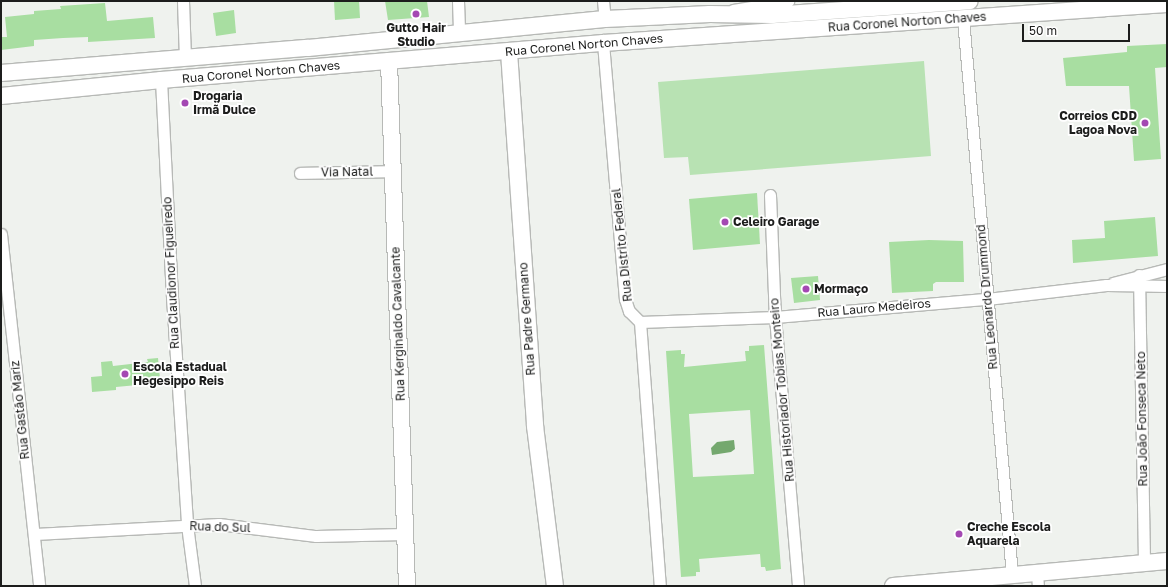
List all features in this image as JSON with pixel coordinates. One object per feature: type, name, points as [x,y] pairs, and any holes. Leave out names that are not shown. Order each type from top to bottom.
[{"type":"main road","name":"Rua Coronel Norton Chaves","points":[[1,73],[308,48],[459,32],[605,19],[710,14],[772,15],[970,1]]},
{"type":"main road","name":"Rua Coronel Norton Chaves","points":[[1,96],[161,80],[603,43],[1167,4]]},
{"type":"main road","points":[[539,26],[548,33],[550,40],[540,49]]},
{"type":"main road","points":[[307,68],[299,65],[296,56],[298,52],[308,48]]},
{"type":"main road","name":"Rua Padre Germano","points":[[509,52],[535,426],[555,586]]},
{"type":"main road","name":"Rua Kerginaldo Cavalcante","points":[[389,61],[394,171],[406,586]]},
{"type":"main road","points":[[893,586],[1012,575],[1037,580],[1144,563],[1167,561]]},
{"type":"street","points":[[183,1],[185,57]]},
{"type":"street","points":[[458,1],[459,32]]},
{"type":"street","points":[[603,1],[605,19]]},
{"type":"street","name":"Rua Coronel Norton Chaves","points":[[710,14],[788,1]]},
{"type":"street","name":"Rua Leonardo Drummond","points":[[963,19],[1012,575]]},
{"type":"street","name":"Rua Distrito Federal","points":[[603,43],[625,299],[629,311],[640,322]]},
{"type":"street","name":"Rua Claudionor Figueiredo","points":[[161,80],[172,298],[187,525],[195,586]]},
{"type":"street","name":"Via Natal","points":[[300,173],[394,171]]},
{"type":"street","name":"Rua Historiador Tobias Monteiro","points":[[770,195],[775,317],[798,586]]},
{"type":"street","name":"Rua Gastão Mariz","points":[[1,234],[36,534],[39,586]]},
{"type":"street","name":"Rua Lauro Medeiros","points":[[1106,285],[1139,275],[1167,269]]},
{"type":"street","name":"Rua João Fonseca Neto","points":[[1139,275],[1144,563]]},
{"type":"street","name":"Rua Lauro Medeiros","points":[[640,322],[775,317],[987,298],[1106,285],[1139,287],[1167,286]]},
{"type":"street","points":[[640,322],[660,586]]},
{"type":"street","name":"Rua do Sul","points":[[36,534],[219,524],[316,536],[404,534]]},
{"type":"shaded area","points":[[924,61],[931,156],[690,175],[688,157],[664,158],[658,82]]},
{"type":"shaded area","points":[[734,440],[735,449],[731,452],[712,455],[711,448],[717,442]]},
{"type":"building","points":[[334,1],[359,1],[360,18],[335,20]]},
{"type":"building","points":[[385,1],[427,1],[429,17],[388,20]]},
{"type":"building","points":[[105,3],[107,21],[153,17],[155,38],[88,42],[88,37],[34,40],[34,46],[1,50],[1,37],[7,37],[5,17],[34,14],[34,11],[61,9],[60,6]]},
{"type":"building","points":[[234,10],[236,33],[216,36],[213,13]]},
{"type":"building","name":"Correios CDD Lagoa Nova","points":[[1167,44],[1167,67],[1155,68],[1161,159],[1134,161],[1129,86],[1066,86],[1063,58],[1127,52],[1127,46]]},
{"type":"building","name":"Celeiro Garage","points":[[757,193],[760,244],[693,250],[689,199]]},
{"type":"building","points":[[1155,217],[1158,256],[1073,263],[1072,240],[1105,238],[1104,221]]},
{"type":"building","points":[[929,240],[963,241],[964,282],[936,282],[933,284],[933,291],[892,293],[889,242]]},
{"type":"building","name":"Mormaço","points":[[818,276],[820,300],[794,303],[791,278]]},
{"type":"building","points":[[764,345],[781,569],[766,571],[765,567],[761,567],[760,554],[699,559],[700,572],[696,572],[696,576],[681,577],[666,351],[681,350],[681,354],[685,354],[684,367],[746,361],[745,351],[749,351],[749,346]],"holes":[[[750,410],[754,474],[693,477],[689,414]]]},
{"type":"building","name":"Escola Estadual Hegesippo Reis","points":[[158,358],[160,379],[148,380],[148,384],[116,387],[116,390],[92,392],[91,377],[102,376],[101,362],[112,361],[113,366],[148,362],[147,359]]},
{"type":"place","name":"Gutto Hair Studio","points":[[416,14]]},
{"type":"place","name":"Drogaria Irmã Dulce","points":[[185,103]]},
{"type":"place","name":"Correios CDD Lagoa Nova","points":[[1145,123]]},
{"type":"place","name":"Celeiro Garage","points":[[725,222]]},
{"type":"place","name":"Mormaço","points":[[806,289]]},
{"type":"place","name":"Escola Estadual Hegesippo Reis","points":[[125,374]]},
{"type":"place","name":"Creche Escola Aquarela","points":[[959,534]]}]
